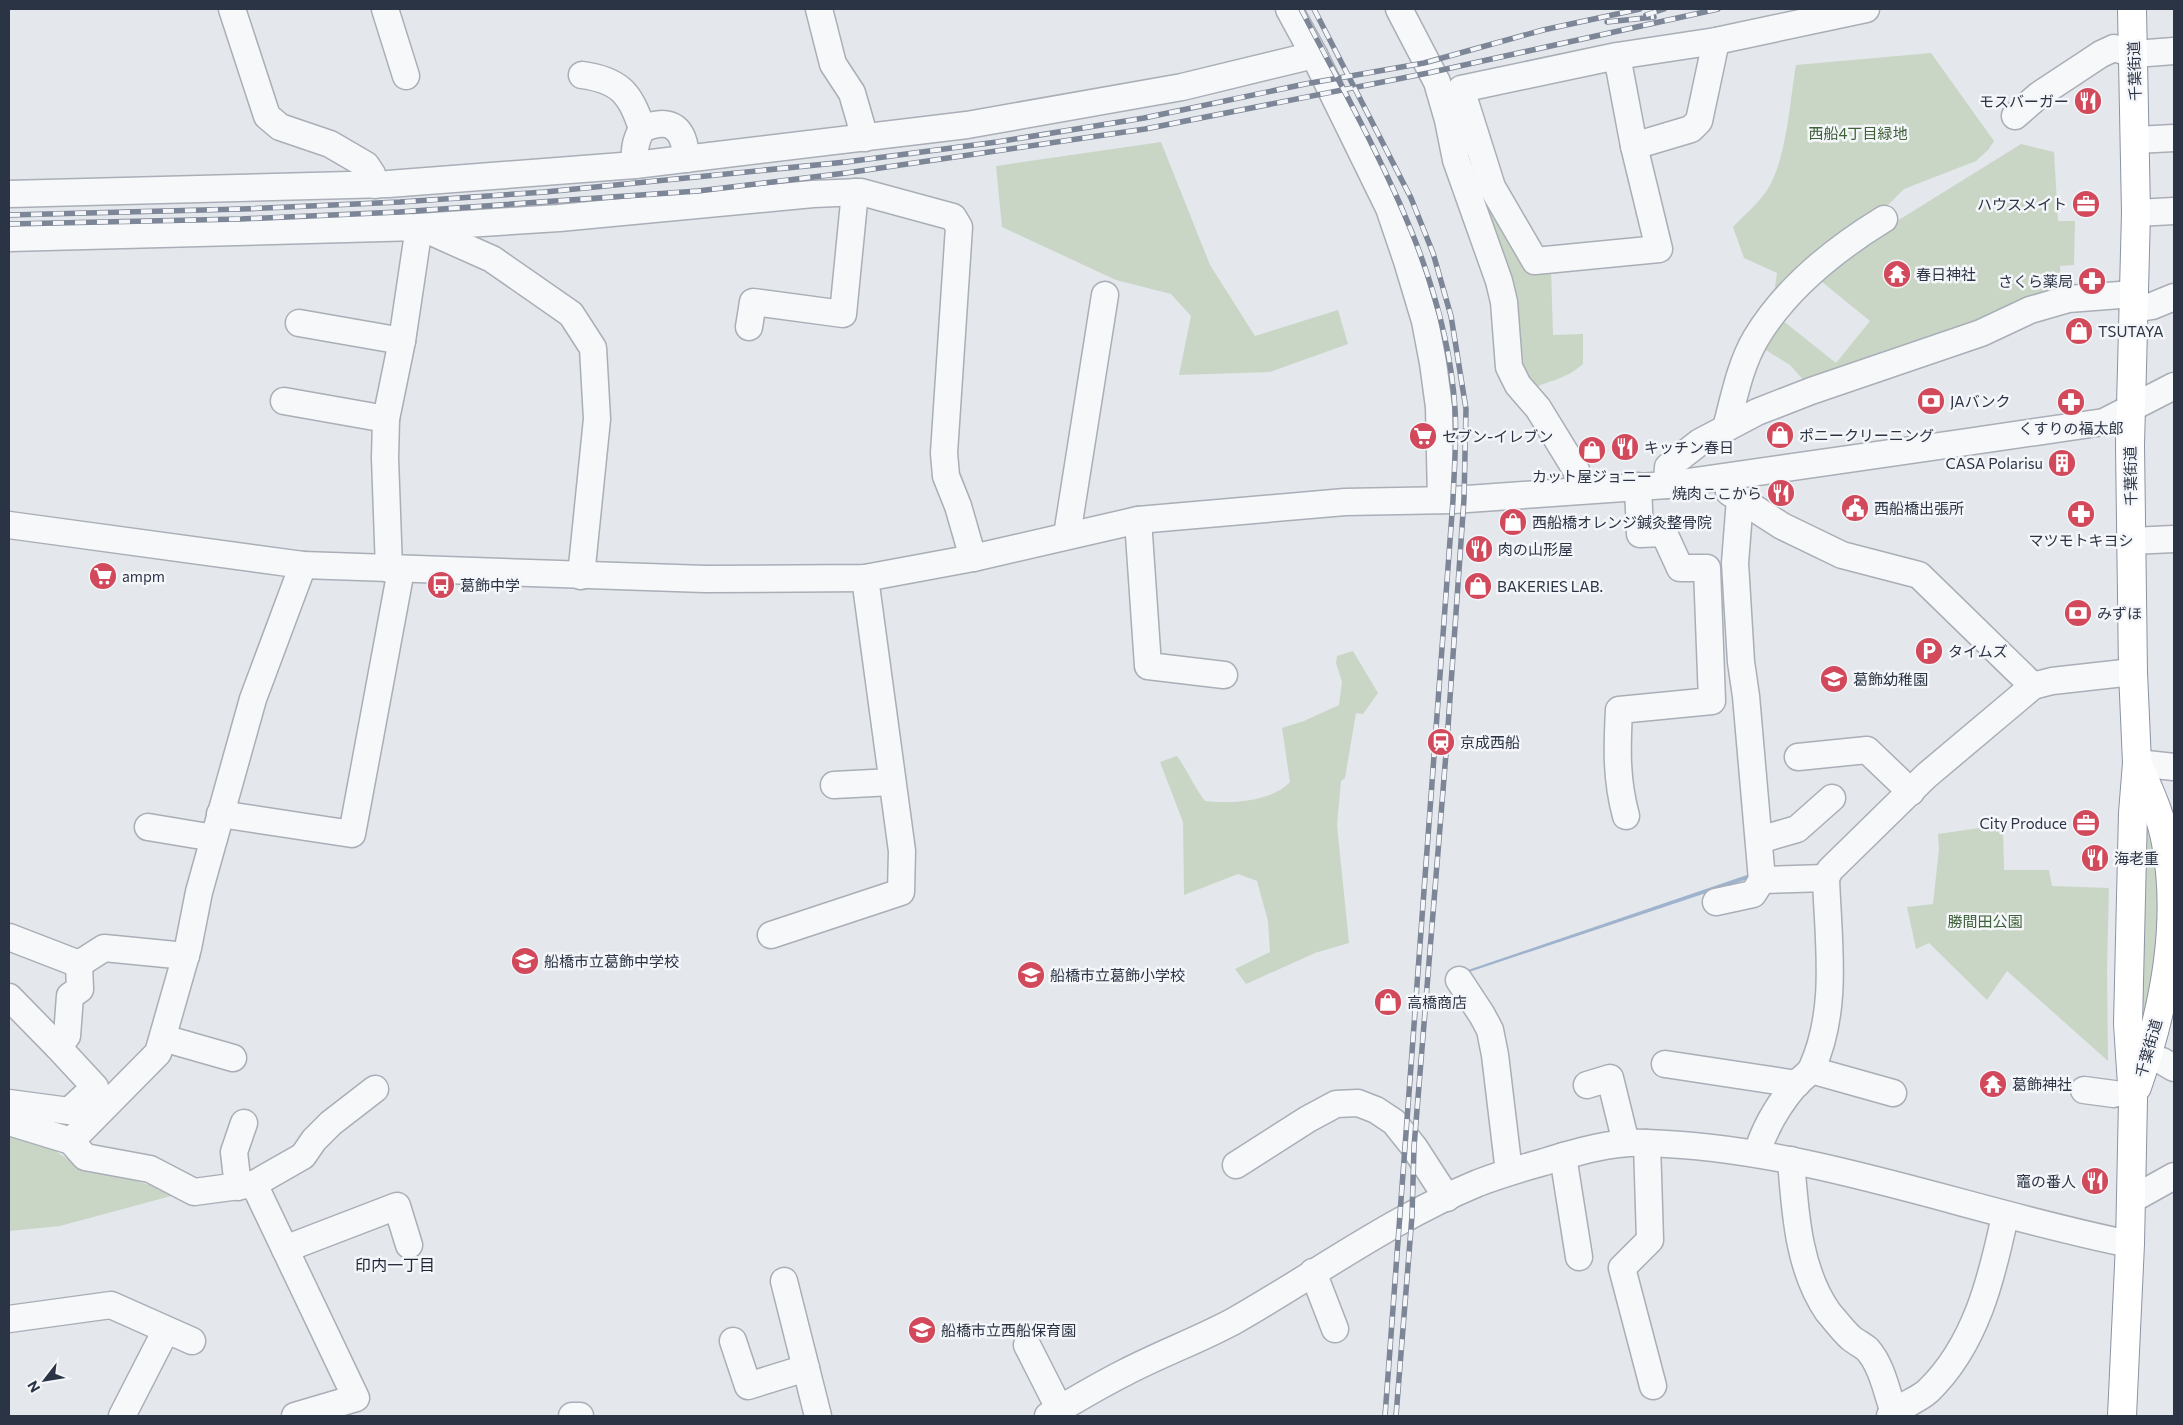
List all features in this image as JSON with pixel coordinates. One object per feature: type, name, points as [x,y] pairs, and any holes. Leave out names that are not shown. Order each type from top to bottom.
[{"type":"highway","name":"千葉街道","points":[[2122,1416],[2131,1200],[2124,1097],[2129,1014],[2133,813],[2137,763],[2133,672],[2130,410],[2136,213],[2132,9]]},
{"type":"highway","name":"千葉街道","points":[[2124,1097],[2150,1049],[2169,955],[2172,885],[2166,842],[2157,807],[2137,763]]},
{"type":"street","points":[[232,9],[267,116],[280,127],[330,144],[366,165],[372,174],[375,185]]},
{"type":"street","points":[[385,9],[406,76]]},
{"type":"street","points":[[819,9],[833,64],[852,93],[865,138]]},
{"type":"street","points":[[1289,9],[1314,55],[1389,208],[1425,321],[1439,408],[1441,500]]},
{"type":"street","points":[[1399,9],[1437,82],[1448,120],[1456,160],[1499,282],[1504,302],[1510,367],[1518,385],[1538,408],[1576,470],[1582,490]]},
{"type":"street","points":[[1617,56],[1634,146],[1659,249],[1535,261],[1492,187],[1461,89],[1617,56],[1716,41],[1866,9]]},
{"type":"street","points":[[1634,146],[1691,129],[1699,121],[1716,41]]},
{"type":"street","points":[[2015,116],[2039,95],[2100,54],[2114,48],[2134,54],[2174,51]]},
{"type":"street","points":[[9,194],[375,185],[635,165],[967,125],[1173,89],[1314,55]]},
{"type":"street","points":[[582,75],[602,78],[620,89],[632,103],[642,129]]},
{"type":"street","points":[[635,165],[634,152],[637,138],[642,129],[661,124],[671,124],[680,132],[685,141],[686,159]]},
{"type":"street","points":[[2136,140],[2174,138]]},
{"type":"street","points":[[749,327],[752,302],[843,314],[855,192]]},
{"type":"street","points":[[9,238],[428,226],[550,219],[855,192],[953,217],[959,226],[944,452],[946,476],[958,506],[973,558]]},
{"type":"street","points":[[2136,213],[2174,211]]},
{"type":"street","points":[[1726,428],[1739,378],[1756,339],[1778,306],[1811,272],[1884,219]]},
{"type":"street","points":[[148,827],[217,826],[352,834],[395,570],[385,458],[386,419],[428,226]]},
{"type":"street","points":[[428,226],[436,234],[492,260],[571,314],[593,348],[597,419],[581,576]]},
{"type":"street","points":[[1067,535],[1105,295]]},
{"type":"street","points":[[1667,484],[1668,468],[1700,442],[1757,412],[1810,391],[1982,333],[2030,310],[2068,299],[2133,302],[2152,306],[2174,297]]},
{"type":"street","points":[[299,323],[402,342]]},
{"type":"street","points":[[9,525],[303,565],[395,570],[705,580],[865,578],[973,558],[1130,521],[1344,502],[1441,500],[1667,484],[2097,423],[2130,410],[2155,394],[2174,386]]},
{"type":"street","points":[[284,401],[386,419]]},
{"type":"street","points":[[1706,478],[1782,526],[1842,555],[1919,575],[2033,686]]},
{"type":"street","points":[[1626,816],[1619,790],[1617,766],[1619,710],[1712,701],[1708,568],[1680,568],[1664,532],[1640,534],[1638,486]]},
{"type":"street","points":[[1716,902],[1754,894],[1762,880],[1746,696],[1741,662],[1735,564],[1740,499]]},
{"type":"street","points":[[1130,521],[1148,666],[1224,675]]},
{"type":"street","points":[[1130,521],[1135,681]]},
{"type":"street","points":[[2132,541],[2174,539]]},
{"type":"street","points":[[71,1141],[158,1053],[186,956],[199,892],[254,699],[303,565]]},
{"type":"street","points":[[770,935],[901,892],[902,851],[865,578]]},
{"type":"street","points":[[1757,1154],[1764,1131],[1804,1077],[1822,1041],[1830,995],[1826,878],[1830,870],[1943,761],[2033,686],[2052,681],[2133,672]]},
{"type":"street","points":[[1798,757],[1868,750],[1911,792]]},
{"type":"street","points":[[2137,763],[2174,767]]},
{"type":"street","points":[[834,785],[892,782]]},
{"type":"street","points":[[1759,840],[1797,829],[1832,798]]},
{"type":"street","points":[[1762,880],[1826,878]]},
{"type":"street","points":[[9,938],[79,964]]},
{"type":"street","points":[[79,964],[104,948],[186,956]]},
{"type":"street","points":[[57,1046],[66,1036],[70,996],[80,989],[79,964]]},
{"type":"street","points":[[1459,980],[1490,1030],[1495,1055],[1509,1172]]},
{"type":"street","points":[[9,997],[96,1086],[69,1111],[9,1104]]},
{"type":"street","points":[[163,1038],[233,1058]]},
{"type":"street","points":[[1665,1064],[1804,1077],[1893,1093]]},
{"type":"street","points":[[1587,1085],[1610,1078],[1637,1143],[1650,1240],[1622,1268],[1653,1386]]},
{"type":"street","points":[[9,1122],[71,1141],[85,1157],[150,1169],[194,1192],[246,1186],[303,1156],[314,1140],[331,1123],[375,1088]]},
{"type":"street","points":[[2084,1090],[2124,1097]]},
{"type":"street","points":[[1236,1166],[1308,1119],[1336,1104],[1358,1103],[1376,1110],[1394,1122],[1414,1147],[1447,1198]]},
{"type":"street","points":[[244,1123],[234,1152],[246,1186],[285,1249],[356,1398],[295,1416]]},
{"type":"street","points":[[1027,1345],[1057,1414],[1122,1373],[1233,1321],[1387,1229],[1478,1183],[1563,1156],[1637,1143],[1757,1154],[1791,1160],[1906,1188],[2005,1216],[2130,1244]]},
{"type":"street","points":[[1563,1156],[1579,1257]]},
{"type":"street","points":[[1791,1160],[1796,1219],[1807,1265],[1817,1292],[1828,1311],[1850,1337],[1867,1350],[1879,1370],[1892,1414],[1928,1392],[1952,1362],[1973,1325],[1993,1272],[2005,1216]]},
{"type":"street","points":[[2131,1200],[2174,1176]]},
{"type":"street","points":[[285,1249],[397,1206],[409,1245]]},
{"type":"street","points":[[1313,1272],[1335,1329]]},
{"type":"street","points":[[784,1281],[818,1416]]},
{"type":"street","points":[[9,1319],[110,1305],[192,1342]]},
{"type":"street","points":[[122,1416],[166,1330]]},
{"type":"street","points":[[733,1341],[748,1386],[806,1368]]},
{"type":"street","points":[[572,1416],[578,1416]]},
{"type":"green space","name":"西船4丁目緑地","points":[[1931,53],[1994,141],[1988,150],[1976,161],[1904,189],[1862,231],[1772,309],[1777,273],[1744,258],[1733,227],[1764,195],[1771,183],[1781,156],[1796,65]]},
{"type":"green space","points":[[1161,142],[1210,265],[1255,336],[1338,310],[1348,344],[1270,372],[1179,375],[1191,316],[1171,294],[1116,280],[1002,227],[996,166]]},
{"type":"green space","points":[[2021,144],[2054,152],[2058,221],[2075,221],[2074,265],[2060,266],[2062,294],[1807,384],[1790,365],[1764,349],[1782,320],[1836,363],[1870,321],[1816,277],[1857,246]]},
{"type":"green space","points":[[1461,160],[1551,267],[1553,335],[1583,334],[1583,364],[1564,377],[1529,390]]},
{"type":"green space","points":[[1353,651],[1378,693],[1363,714],[1356,713],[1345,778],[1341,781],[1337,825],[1349,943],[1315,953],[1246,984],[1235,969],[1270,952],[1268,921],[1257,881],[1238,874],[1184,895],[1183,822],[1160,762],[1177,756],[1205,801],[1239,802],[1262,798],[1282,789],[1290,782],[1282,728],[1304,721],[1339,705],[1342,682],[1336,663],[1337,656]]},
{"type":"green space","name":"勝間田公園","points":[[1986,827],[2003,828],[2004,870],[2049,870],[2052,886],[2109,888],[2107,968],[2108,1061],[2007,971],[1987,1000],[1929,943],[1916,949],[1907,907],[1933,904],[1939,849],[1938,834]]},
{"type":"green space","points":[[2144,828],[2150,828],[2158,845],[2158,953],[2144,1021],[2141,1021]]},
{"type":"green space","points":[[9,1131],[31,1135],[66,1158],[98,1170],[146,1184],[164,1186],[182,1193],[60,1226],[9,1231]]},
{"type":"water","points":[[1747,875],[1748,879],[1469,972],[1468,970]]},
{"type":"railway","points":[[1301,9],[1376,153],[1399,202],[1419,252],[1436,303],[1448,355],[1455,409],[1456,443],[1453,500],[1385,1416]]},
{"type":"railway","points":[[1314,9],[1411,198],[1433,253],[1451,316],[1466,409],[1464,499],[1447,741],[1414,1147],[1412,1216],[1396,1416]]},
{"type":"railway","points":[[9,215],[242,209],[400,202],[545,192],[846,162],[997,142],[1144,118],[1305,84],[1424,63],[1543,30],[1640,9]]},
{"type":"railway","points":[[1646,15],[1664,9]]},
{"type":"railway","points":[[9,224],[241,219],[399,212],[698,191],[846,173],[1145,129],[1428,73],[1718,9]]},
{"type":"railway","points":[[1607,22],[1654,17]]},
{"type":"place","name":"モスバーガー","points":[[2088,101]]},
{"type":"place","name":"ハウスメイト","points":[[2086,204]]},
{"type":"place","name":"春日神社","points":[[1897,274]]},
{"type":"place","name":"さくら薬局","points":[[2092,281]]},
{"type":"place","name":"TSUTAYA","points":[[2079,331]]},
{"type":"place","name":"JAバンク","points":[[1931,401]]},
{"type":"place","name":"くすりの福太郎","points":[[2071,402]]},
{"type":"place","name":"ポニークリーニング","points":[[1780,435]]},
{"type":"place","name":"セブン-イレブン","points":[[1423,436]]},
{"type":"place","name":"キッチン春日","points":[[1625,447]]},
{"type":"place","name":"カット屋ジョニー","points":[[1592,450]]},
{"type":"place","name":"CASA Polarisu","points":[[2062,463]]},
{"type":"place","name":"焼肉ここから","points":[[1781,493]]},
{"type":"place","name":"西船橋出張所","points":[[1855,508]]},
{"type":"place","name":"マツモトキヨシ","points":[[2081,514]]},
{"type":"place","name":"西船橋オレンジ鍼灸整骨院","points":[[1513,522]]},
{"type":"place","name":"肉の山形屋","points":[[1479,549]]},
{"type":"place","name":"ampm","points":[[103,576]]},
{"type":"place","name":"葛飾中学","points":[[441,585]]},
{"type":"place","name":"BAKERIES LAB.","points":[[1478,586]]},
{"type":"place","name":"みずほ","points":[[2078,613]]},
{"type":"place","name":"タイムズ","points":[[1929,651]]},
{"type":"place","name":"葛飾幼稚園","points":[[1834,679]]},
{"type":"place","name":"京成西船","points":[[1441,742]]},
{"type":"place","name":"City Produce","points":[[2086,823]]},
{"type":"place","name":"海老重","points":[[2095,858]]},
{"type":"place","name":"船橋市立葛飾中学校","points":[[525,961]]},
{"type":"place","name":"船橋市立葛飾小学校","points":[[1031,975]]},
{"type":"place","name":"高橋商店","points":[[1388,1002]]},
{"type":"place","name":"葛飾神社","points":[[1993,1084]]},
{"type":"place","name":"竈の番人","points":[[2095,1181]]},
{"type":"place","name":"船橋市立西船保育園","points":[[922,1330]]},
{"type":"district","name":"印内一丁目","points":[[395,1264]]}]
